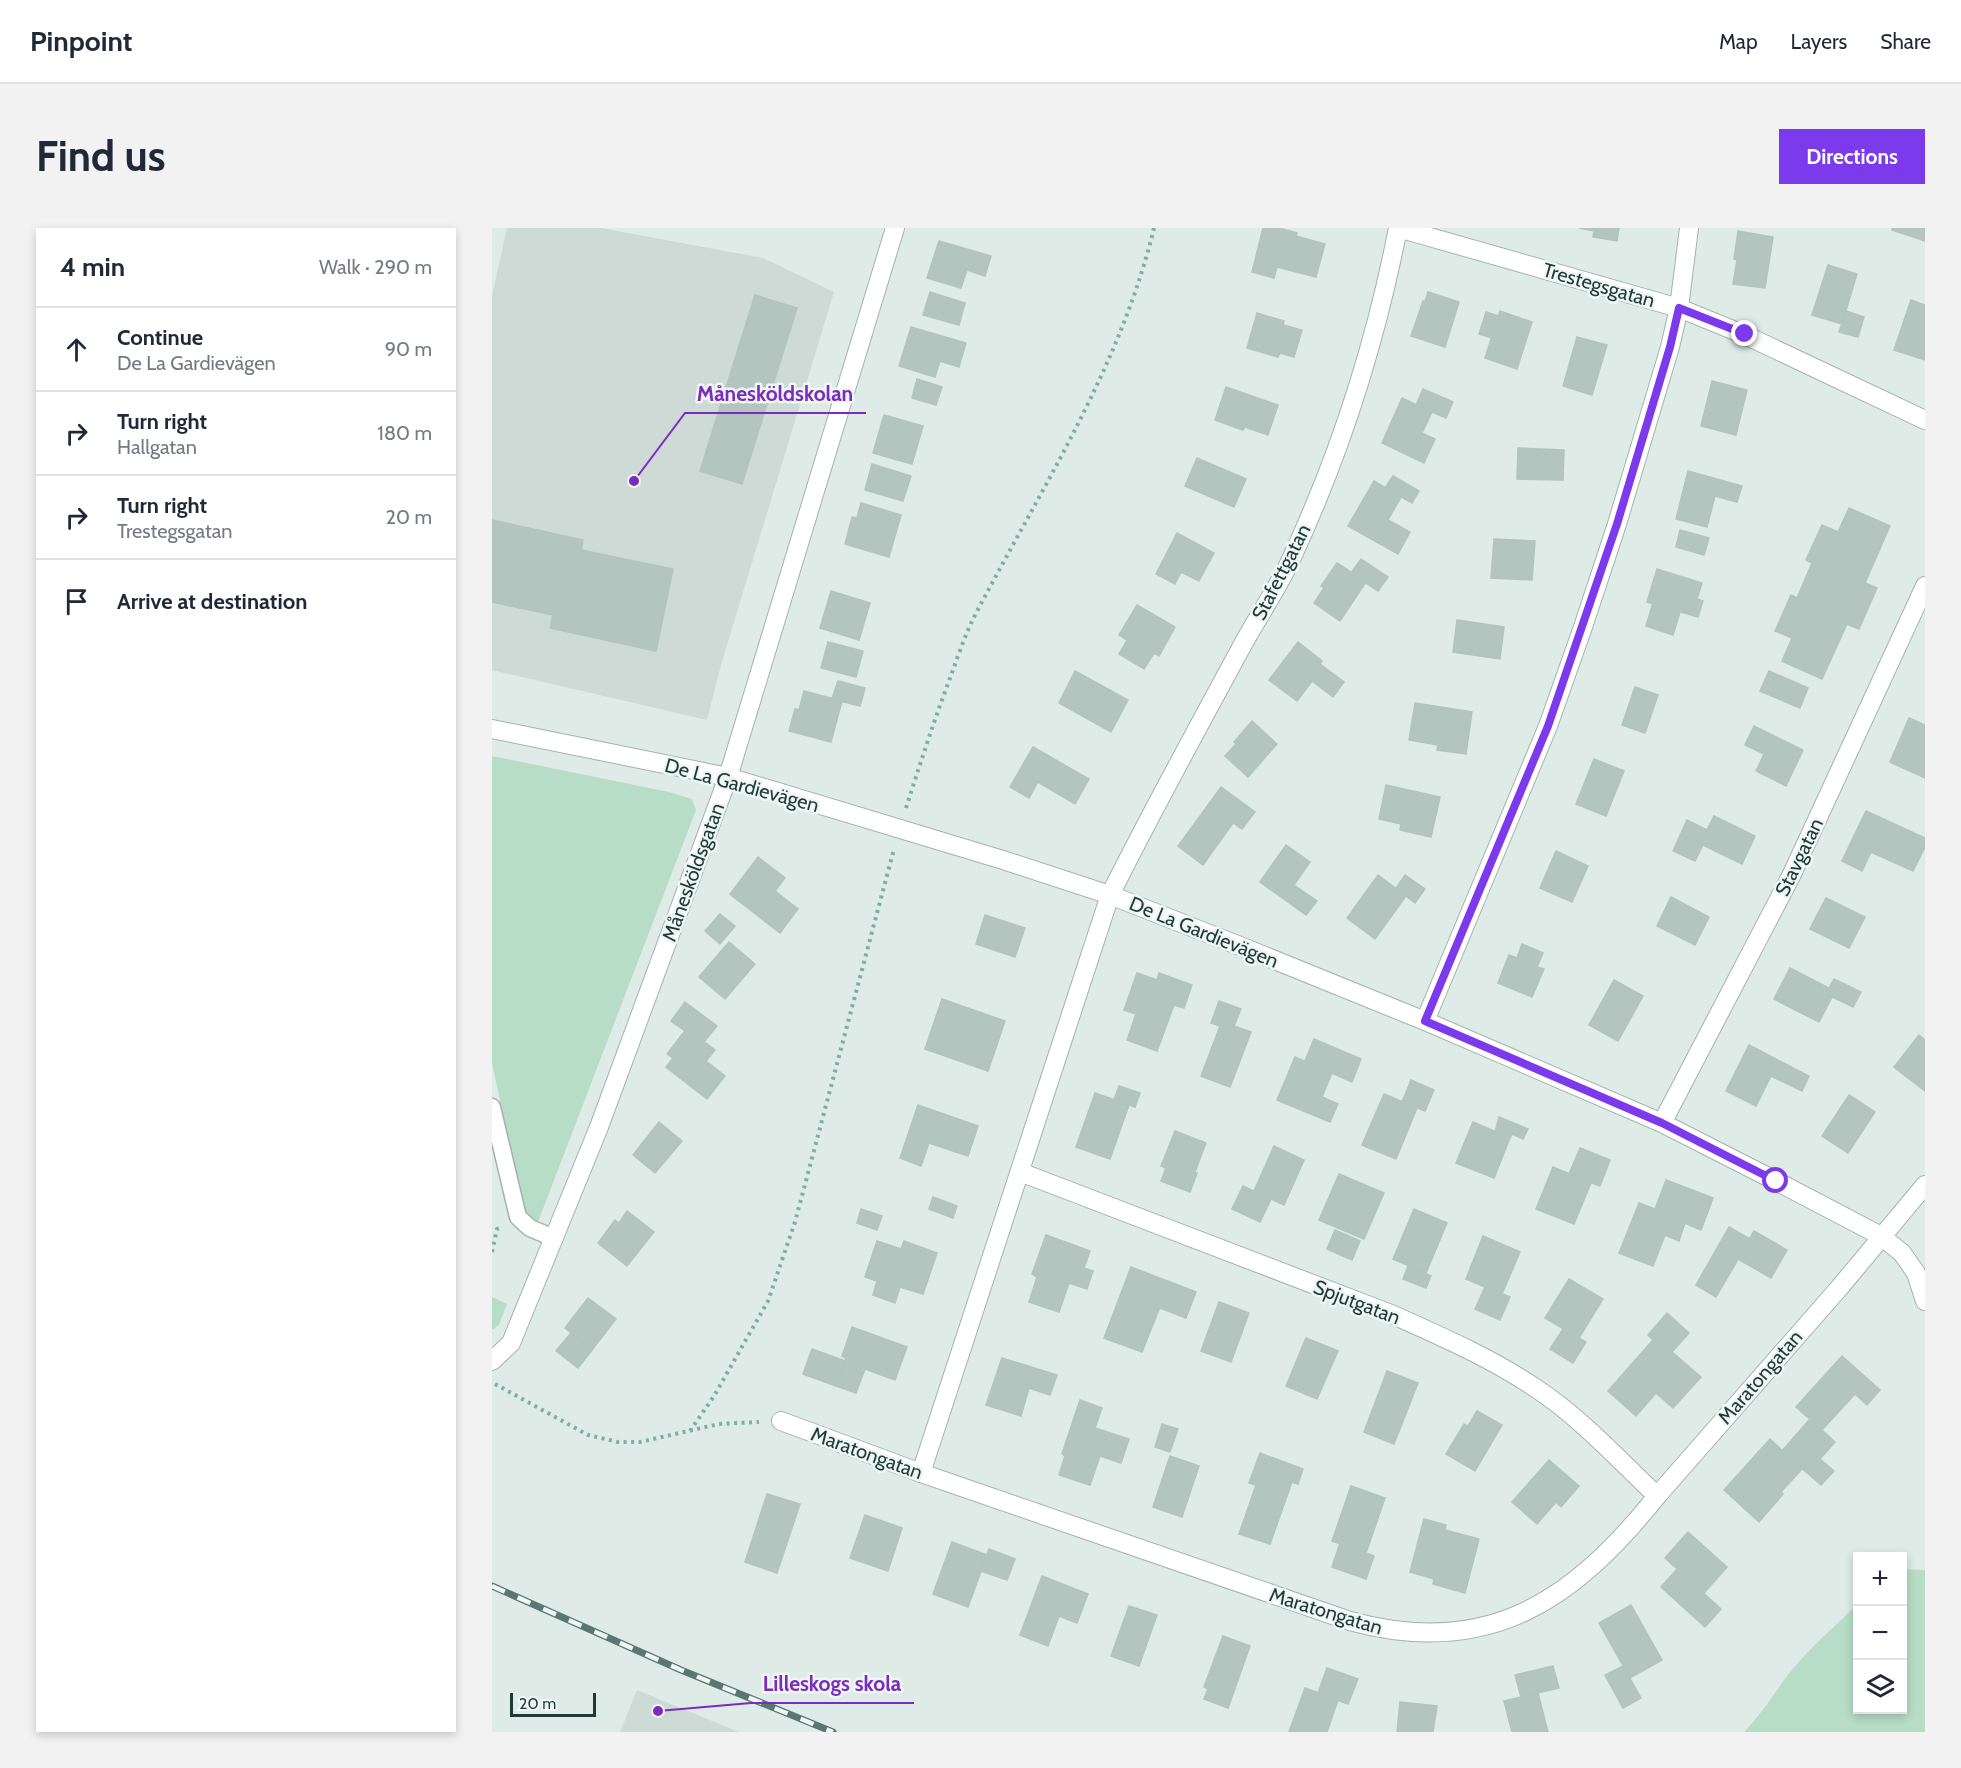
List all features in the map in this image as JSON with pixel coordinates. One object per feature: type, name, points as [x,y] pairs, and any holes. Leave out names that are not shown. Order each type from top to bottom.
[{"type":"street","name":"Månesköldsgatan","points":[[492,1361],[511,1343],[599,1127],[728,777],[895,228]]},
{"type":"street","name":"Trestegsgatan","points":[[1398,228],[1679,308],[1745,334],[1925,420]]},
{"type":"street","name":"Stafettgatan","points":[[921,1473],[1110,895],[1138,838],[1293,557],[1339,444],[1356,395],[1374,335],[1398,228]]},
{"type":"street","points":[[1425,1021],[1548,726],[1617,524],[1670,347],[1679,308],[1689,228]]},
{"type":"street","name":"Stavgatan","points":[[1662,1123],[1792,874],[1925,586]]},
{"type":"street","name":"De La Gardievägen","points":[[492,729],[728,777],[1110,895],[1425,1021],[1662,1123],[1881,1236],[1902,1253],[1916,1273],[1925,1301]]},
{"type":"street","name":"Spjutgatan","points":[[1020,1172],[1391,1314],[1491,1361],[1535,1387],[1581,1423],[1657,1496]]},
{"type":"street","name":"Maratongatan","points":[[781,1421],[921,1473],[1350,1621],[1382,1630],[1413,1633],[1442,1633],[1495,1624],[1542,1602],[1569,1585],[1602,1558],[1840,1287],[1925,1185]]},
{"type":"lane","points":[[492,1107],[518,1216],[530,1228],[554,1238]]},
{"type":"path","points":[[690,1431],[714,1396],[768,1301],[795,1222],[899,830],[931,730],[972,621],[1069,443],[1097,385],[1123,325],[1154,228]]},
{"type":"path","points":[[492,1382],[588,1434],[618,1442],[640,1442],[719,1424],[781,1421]]},
{"type":"shaded area","points":[[507,228],[601,228],[763,258],[834,292],[721,665],[707,720],[492,670],[492,296]]},
{"type":"shaded area","points":[[637,1690],[739,1732],[620,1732]]},
{"type":"green space","points":[[492,756],[669,792],[692,799],[696,810],[538,1222],[524,1211],[492,1063]]},
{"type":"green space","points":[[492,1297],[507,1304],[499,1325],[492,1330]]},
{"type":"green space","points":[[1907,1569],[1925,1570],[1925,1732],[1744,1732],[1795,1666],[1853,1609],[1853,1714],[1907,1714]]},
{"type":"building","points":[[1263,228],[1279,228],[1297,233],[1296,236],[1325,244],[1316,277],[1277,267],[1274,278],[1252,272]]},
{"type":"building","points":[[1579,228],[1619,228],[1617,241],[1593,237],[1594,231]]},
{"type":"building","points":[[1892,228],[1925,228],[1925,241],[1892,230]]},
{"type":"building","points":[[1738,231],[1773,237],[1765,288],[1733,284]]},
{"type":"building","points":[[939,241],[991,256],[985,276],[967,270],[961,288],[927,278]]},
{"type":"building","points":[[1828,265],[1857,274],[1842,324],[1812,315]]},
{"type":"building","points":[[930,292],[965,303],[959,325],[923,315]]},
{"type":"building","points":[[1428,292],[1459,302],[1445,347],[1411,336]]},
{"type":"building","points":[[755,295],[797,308],[742,484],[700,471]]},
{"type":"building","points":[[1911,300],[1925,305],[1925,360],[1894,350]]},
{"type":"building","points":[[1500,311],[1532,322],[1517,369],[1485,358]]},
{"type":"building","points":[[1846,311],[1864,317],[1858,337],[1839,332]]},
{"type":"building","points":[[1486,312],[1499,316],[1492,338],[1479,334]]},
{"type":"building","points":[[1257,313],[1284,321],[1283,325],[1302,330],[1294,357],[1280,353],[1278,357],[1247,348]]},
{"type":"building","points":[[911,327],[966,343],[959,367],[940,361],[935,377],[899,366]]},
{"type":"building","points":[[1577,337],[1607,345],[1592,395],[1563,386]]},
{"type":"building","points":[[917,379],[942,387],[936,405],[912,398]]},
{"type":"building","points":[[1712,381],[1747,390],[1736,435],[1701,426]]},
{"type":"building","points":[[1226,387],[1278,405],[1268,435],[1245,427],[1243,430],[1215,420]]},
{"type":"building","points":[[1423,389],[1453,402],[1446,418],[1416,405]]},
{"type":"building","points":[[1402,398],[1432,412],[1422,433],[1435,439],[1424,463],[1382,443]]},
{"type":"building","points":[[884,415],[923,426],[912,464],[873,453]]},
{"type":"building","points":[[1518,448],[1564,450],[1563,480],[1517,479]]},
{"type":"building","points":[[1197,458],[1246,479],[1234,507],[1185,486]]},
{"type":"building","points":[[872,464],[911,476],[903,501],[865,490]]},
{"type":"building","points":[[1688,471],[1742,486],[1737,502],[1715,496],[1707,527],[1676,519]]},
{"type":"building","points":[[1393,476],[1419,491],[1412,503],[1385,488]]},
{"type":"building","points":[[1374,481],[1401,497],[1388,520],[1410,532],[1398,554],[1348,526]]},
{"type":"building","points":[[861,503],[901,515],[889,557],[845,544],[852,517],[857,518]]},
{"type":"building","points":[[1849,508],[1890,526],[1865,583],[1877,588],[1859,629],[1847,624],[1822,679],[1782,661],[1792,638],[1775,631],[1791,595],[1797,598],[1812,563],[1806,560],[1822,525],[1838,532]]},
{"type":"building","points":[[492,520],[583,540],[581,550],[673,569],[656,651],[550,628],[553,615],[492,602]]},
{"type":"building","points":[[1680,530],[1709,538],[1704,555],[1676,547]]},
{"type":"building","points":[[1177,533],[1214,553],[1199,581],[1181,572],[1175,584],[1156,574]]},
{"type":"building","points":[[1494,539],[1535,541],[1532,580],[1491,578]]},
{"type":"building","points":[[1361,559],[1388,577],[1378,591],[1351,573]]},
{"type":"building","points":[[1337,563],[1366,582],[1340,621],[1314,603],[1324,588],[1321,586]]},
{"type":"building","points":[[1657,569],[1702,583],[1697,599],[1703,601],[1698,617],[1647,602]]},
{"type":"building","points":[[831,591],[870,603],[859,640],[820,628]]},
{"type":"building","points":[[1653,603],[1680,612],[1673,635],[1646,626]]},
{"type":"building","points":[[1137,605],[1175,627],[1159,656],[1154,653],[1144,669],[1119,654],[1127,640],[1119,635]]},
{"type":"building","points":[[1457,620],[1504,627],[1500,659],[1453,652]]},
{"type":"building","points":[[828,642],[863,651],[856,677],[821,668]]},
{"type":"building","points":[[1298,642],[1322,661],[1320,664],[1344,682],[1333,697],[1312,681],[1297,701],[1269,680]]},
{"type":"building","points":[[1075,671],[1128,700],[1111,732],[1059,703]]},
{"type":"building","points":[[1769,671],[1808,688],[1800,708],[1760,691]]},
{"type":"building","points":[[838,681],[865,688],[860,706],[832,699]]},
{"type":"building","points":[[1635,687],[1658,695],[1645,733],[1622,725]]},
{"type":"building","points":[[804,691],[842,701],[831,742],[789,731],[795,709],[799,710]]},
{"type":"building","points":[[1415,703],[1472,712],[1466,754],[1437,750],[1438,745],[1409,740]]},
{"type":"building","points":[[1909,718],[1925,725],[1925,778],[1890,762]]},
{"type":"building","points":[[1252,721],[1277,744],[1248,777],[1225,756]]},
{"type":"building","points":[[1754,726],[1803,750],[1786,786],[1756,771],[1764,754],[1745,745]]},
{"type":"building","points":[[1033,747],[1089,779],[1075,804],[1038,782],[1029,798],[1010,787]]},
{"type":"building","points":[[1594,759],[1624,771],[1606,816],[1576,804]]},
{"type":"building","points":[[1386,785],[1440,797],[1431,837],[1400,830],[1401,824],[1379,819]]},
{"type":"building","points":[[1221,787],[1255,812],[1242,829],[1208,805]]},
{"type":"building","points":[[1208,805],[1233,823],[1203,865],[1178,846]]},
{"type":"building","points":[[1866,811],[1925,838],[1925,847],[1913,871],[1871,852],[1862,871],[1842,861]]},
{"type":"building","points":[[1714,816],[1755,836],[1742,864],[1703,845],[1695,861],[1673,851],[1687,820],[1707,830]]},
{"type":"building","points":[[1286,845],[1310,862],[1294,885],[1317,901],[1306,915],[1260,882]]},
{"type":"building","points":[[1556,851],[1588,866],[1572,902],[1540,888]]},
{"type":"building","points":[[758,857],[785,878],[775,891],[798,909],[780,933],[730,894]]},
{"type":"building","points":[[1378,875],[1406,896],[1375,939],[1347,918]]},
{"type":"building","points":[[1405,875],[1425,889],[1415,903],[1396,888]]},
{"type":"building","points":[[1671,897],[1709,917],[1695,945],[1657,926]]},
{"type":"building","points":[[1826,898],[1865,917],[1849,948],[1810,929]]},
{"type":"building","points":[[720,914],[735,926],[720,944],[705,931]]},
{"type":"building","points":[[985,915],[1025,928],[1015,957],[976,944]]},
{"type":"building","points":[[729,942],[755,964],[725,999],[699,977]]},
{"type":"building","points":[[1522,944],[1543,953],[1537,967],[1544,969],[1532,997],[1498,983],[1509,955],[1517,958]]},
{"type":"building","points":[[1790,968],[1829,988],[1826,994],[1832,997],[1819,1022],[1774,999]]},
{"type":"building","points":[[1137,973],[1157,980],[1159,973],[1192,985],[1184,1008],[1174,1005],[1157,1051],[1127,1040],[1136,1014],[1124,1010]]},
{"type":"building","points":[[1834,979],[1861,992],[1853,1007],[1826,994]]},
{"type":"building","points":[[1614,980],[1643,996],[1618,1041],[1589,1025]]},
{"type":"building","points":[[942,999],[1005,1021],[988,1071],[925,1049]]},
{"type":"building","points":[[1219,1001],[1241,1009],[1234,1026],[1251,1032],[1230,1087],[1201,1076],[1220,1026],[1211,1023]]},
{"type":"building","points":[[685,1002],[717,1026],[704,1042],[687,1028],[685,1031],[671,1021]]},
{"type":"building","points":[[687,1028],[715,1050],[706,1061],[725,1076],[707,1099],[666,1067],[673,1058],[667,1054]]},
{"type":"building","points":[[1919,1035],[1925,1040],[1925,1091],[1894,1067]]},
{"type":"building","points":[[1314,1039],[1361,1059],[1352,1082],[1305,1061]]},
{"type":"building","points":[[1749,1045],[1809,1076],[1802,1091],[1771,1076],[1756,1106],[1726,1091]]},
{"type":"building","points":[[1295,1057],[1332,1073],[1322,1097],[1338,1104],[1330,1122],[1277,1100]]},
{"type":"building","points":[[1411,1080],[1434,1090],[1425,1111],[1402,1102]]},
{"type":"building","points":[[1119,1086],[1140,1093],[1135,1107],[1114,1100]]},
{"type":"building","points":[[1095,1093],[1129,1105],[1110,1159],[1076,1147]]},
{"type":"building","points":[[1384,1094],[1417,1108],[1396,1159],[1362,1145]]},
{"type":"building","points":[[1849,1095],[1875,1112],[1848,1153],[1822,1136]]},
{"type":"building","points":[[918,1105],[978,1126],[968,1156],[929,1143],[921,1166],[900,1158]]},
{"type":"building","points":[[1499,1117],[1528,1129],[1523,1139],[1512,1134],[1510,1138],[1495,1132]]},
{"type":"building","points":[[659,1122],[682,1141],[655,1173],[633,1155]]},
{"type":"building","points":[[1473,1122],[1510,1138],[1494,1178],[1456,1163]]},
{"type":"building","points":[[1175,1131],[1206,1143],[1190,1192],[1161,1181],[1166,1168],[1161,1166]]},
{"type":"building","points":[[1274,1146],[1304,1160],[1284,1205],[1254,1191]]},
{"type":"building","points":[[1580,1148],[1610,1160],[1600,1186],[1569,1174]]},
{"type":"building","points":[[1553,1167],[1591,1183],[1574,1224],[1536,1209]]},
{"type":"building","points":[[1339,1174],[1384,1193],[1364,1239],[1319,1220]]},
{"type":"building","points":[[1666,1180],[1713,1198],[1701,1230],[1685,1223],[1679,1241],[1665,1235],[1653,1266],[1619,1253],[1639,1203],[1655,1209]]},
{"type":"building","points":[[1243,1186],[1271,1199],[1260,1222],[1232,1209]]},
{"type":"building","points":[[933,1197],[957,1206],[953,1218],[929,1209]]},
{"type":"building","points":[[861,1209],[882,1216],[877,1230],[857,1223]]},
{"type":"building","points":[[1414,1209],[1447,1223],[1426,1273],[1393,1259]]},
{"type":"building","points":[[627,1211],[654,1232],[627,1266],[598,1243],[615,1220],[619,1223]]},
{"type":"building","points":[[1729,1227],[1750,1239],[1716,1297],[1696,1285]]},
{"type":"building","points":[[1335,1230],[1360,1241],[1352,1260],[1327,1249]]},
{"type":"building","points":[[1754,1231],[1787,1250],[1771,1278],[1738,1259]]},
{"type":"building","points":[[1046,1235],[1090,1251],[1084,1268],[1093,1271],[1087,1289],[1069,1283],[1059,1312],[1029,1302],[1037,1277],[1032,1274]]},
{"type":"building","points":[[1483,1236],[1520,1252],[1502,1294],[1466,1279]]},
{"type":"building","points":[[877,1241],[901,1249],[904,1241],[937,1253],[923,1294],[900,1287],[895,1303],[873,1295],[877,1281],[865,1277]]},
{"type":"building","points":[[1408,1266],[1431,1276],[1426,1288],[1403,1279]]},
{"type":"building","points":[[1131,1267],[1170,1282],[1142,1352],[1104,1338]]},
{"type":"building","points":[[1569,1279],[1603,1299],[1579,1338],[1545,1318]]},
{"type":"building","points":[[1170,1282],[1196,1292],[1186,1318],[1160,1308]]},
{"type":"building","points":[[1485,1287],[1510,1297],[1500,1320],[1475,1309]]},
{"type":"building","points":[[588,1298],[616,1319],[592,1350],[565,1328]]},
{"type":"building","points":[[1219,1302],[1249,1313],[1231,1362],[1201,1351]]},
{"type":"building","points":[[1667,1313],[1689,1333],[1672,1352],[1701,1377],[1673,1408],[1656,1393],[1636,1416],[1608,1391],[1653,1340],[1648,1335]]},
{"type":"building","points":[[852,1327],[907,1347],[895,1380],[865,1369],[856,1393],[836,1386],[846,1358],[842,1356]]},
{"type":"building","points":[[1563,1329],[1586,1342],[1573,1363],[1550,1349]]},
{"type":"building","points":[[571,1333],[592,1350],[578,1368],[556,1351]]},
{"type":"building","points":[[1306,1338],[1338,1351],[1317,1399],[1286,1386]]},
{"type":"building","points":[[812,1349],[845,1361],[836,1386],[803,1374]]},
{"type":"building","points":[[1842,1356],[1880,1390],[1867,1405],[1855,1394],[1822,1430],[1796,1407]]},
{"type":"building","points":[[1002,1358],[1057,1375],[1050,1395],[1029,1388],[1021,1416],[986,1405]]},
{"type":"building","points":[[1387,1371],[1418,1383],[1394,1444],[1364,1432]]},
{"type":"building","points":[[1080,1400],[1102,1408],[1095,1428],[1129,1439],[1121,1463],[1100,1456],[1090,1485],[1059,1475],[1065,1456],[1062,1454]]},
{"type":"building","points":[[1477,1411],[1502,1425],[1475,1471],[1446,1454],[1464,1424],[1468,1426]]},
{"type":"building","points":[[1810,1419],[1835,1442],[1820,1459],[1834,1471],[1821,1485],[1782,1451]]},
{"type":"building","points":[[1162,1424],[1178,1429],[1170,1452],[1155,1447]]},
{"type":"building","points":[[1770,1439],[1802,1469],[1781,1492],[1783,1494],[1759,1522],[1724,1490]]},
{"type":"building","points":[[1260,1453],[1303,1469],[1298,1484],[1292,1482],[1270,1544],[1239,1534],[1256,1485],[1249,1483]]},
{"type":"building","points":[[1170,1456],[1199,1466],[1182,1517],[1153,1507]]},
{"type":"building","points":[[1549,1460],[1579,1486],[1561,1507],[1556,1502],[1537,1524],[1512,1502]]},
{"type":"building","points":[[1351,1486],[1385,1498],[1366,1553],[1332,1541]]},
{"type":"building","points":[[767,1494],[800,1504],[777,1573],[745,1562]]},
{"type":"building","points":[[865,1515],[902,1528],[888,1571],[850,1558]]},
{"type":"building","points":[[1424,1519],[1446,1525],[1445,1530],[1479,1539],[1465,1593],[1433,1584],[1434,1579],[1410,1572]]},
{"type":"building","points":[[1688,1532],[1727,1567],[1704,1593],[1665,1558]]},
{"type":"building","points":[[952,1542],[987,1555],[968,1607],[933,1594]]},
{"type":"building","points":[[1340,1543],[1374,1556],[1366,1579],[1332,1567]]},
{"type":"building","points":[[989,1549],[1015,1559],[1007,1580],[981,1571]]},
{"type":"building","points":[[1677,1569],[1721,1609],[1705,1627],[1661,1587]]},
{"type":"building","points":[[1042,1576],[1088,1594],[1077,1623],[1059,1616],[1048,1646],[1020,1635]]},
{"type":"building","points":[[1631,1605],[1662,1660],[1630,1678],[1599,1623]]},
{"type":"building","points":[[1129,1606],[1157,1615],[1139,1666],[1111,1656]]},
{"type":"building","points":[[1223,1636],[1250,1646],[1228,1708],[1204,1699],[1208,1689],[1204,1687]]},
{"type":"building","points":[[1553,1666],[1559,1688],[1521,1697],[1515,1675]]},
{"type":"building","points":[[1623,1666],[1641,1698],[1623,1708],[1605,1675]]},
{"type":"building","points":[[1327,1668],[1358,1679],[1348,1704],[1318,1693]]},
{"type":"building","points":[[1305,1688],[1338,1700],[1327,1732],[1289,1732]]},
{"type":"building","points":[[1538,1693],[1548,1732],[1512,1732],[1504,1701]]},
{"type":"building","points":[[1400,1702],[1437,1706],[1433,1732],[1397,1732]]},
{"type":"railway","points":[[492,1586],[681,1670],[833,1732]]},
{"type":"place","name":"Månesköldskolan","points":[[634,481]]},
{"type":"place","name":"Lilleskogs skola","points":[[658,1711]]},
{"type":"route","points":[[1745,334],[1679,308],[1670,347],[1617,524],[1548,726],[1425,1021],[1662,1123],[1776,1181]]}]
